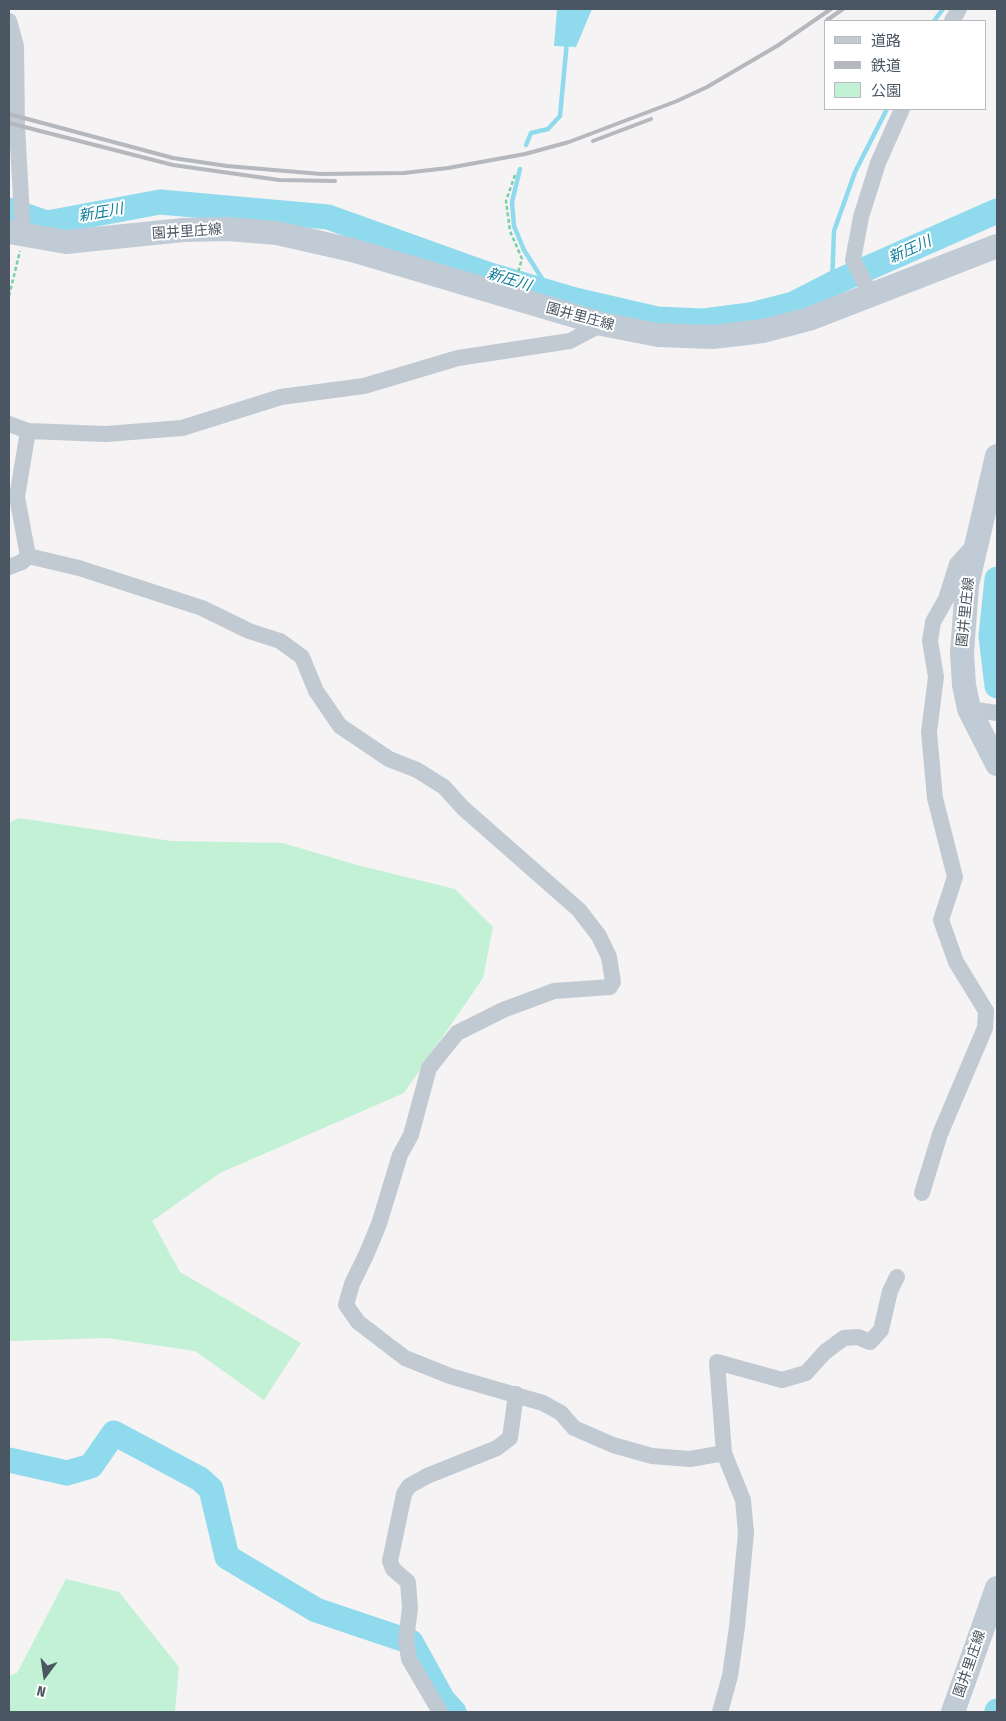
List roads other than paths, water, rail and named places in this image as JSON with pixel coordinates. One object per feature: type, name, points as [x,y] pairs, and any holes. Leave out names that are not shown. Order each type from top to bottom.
[{"type":"main road","name":"園井里庄線","points":[[18,226],[66,242],[103,240],[183,230],[228,229],[277,233],[352,250],[602,324],[658,336],[713,337],[763,331],[800,322],[869,293],[997,246]]},
{"type":"main road","name":"園井里庄線","points":[[997,456],[967,585],[963,616],[963,677],[986,712],[997,764]]},
{"type":"main road","name":"園井里庄線","points":[[954,1712],[997,1588]]},
{"type":"street","points":[[953,20],[960,9]]},
{"type":"street","points":[[9,21],[16,46],[18,226]]},
{"type":"street","points":[[869,293],[853,260],[861,216],[887,141],[902,110]]},
{"type":"street","points":[[9,424],[28,431],[106,434],[182,428],[281,398],[364,386],[458,358],[570,341],[602,324]]},
{"type":"street","points":[[28,431],[17,497],[28,556]]},
{"type":"street","points":[[922,1193],[940,1134],[985,1028],[986,1011],[956,962],[940,920],[955,877],[935,798],[929,732],[936,677],[930,641],[933,622],[946,599],[956,564],[977,542]]},
{"type":"street","points":[[9,567],[22,562],[28,556]]},
{"type":"street","points":[[28,556],[79,568],[202,608],[249,632],[280,641],[302,657],[316,691],[340,726],[389,759],[417,770],[444,787],[463,808],[579,910],[599,936],[609,957],[612,982],[610,987],[554,992],[503,1010],[457,1033],[429,1068],[411,1134],[400,1155],[379,1224],[352,1284],[346,1305],[358,1322],[405,1358],[450,1376],[543,1403],[561,1413],[574,1428],[613,1445],[652,1456],[690,1459],[724,1453]]},
{"type":"street","points":[[720,1712],[730,1676],[737,1628],[746,1533],[743,1500],[724,1453],[717,1362],[782,1380],[806,1373],[825,1352],[844,1338],[858,1337],[870,1342],[881,1330],[890,1292],[897,1277]]},
{"type":"street","points":[[440,1712],[409,1660],[406,1640],[410,1608],[408,1582],[393,1569],[390,1562],[404,1494],[409,1486],[427,1476],[497,1448],[510,1438],[516,1394]]},
{"type":"water","points":[[557,9],[592,9],[576,47],[554,46]]},
{"type":"waterway","points":[[935,20],[943,9]]},
{"type":"waterway","points":[[526,145],[531,133],[548,129],[560,116],[567,41]]},
{"type":"waterway","points":[[832,284],[834,231],[855,172],[886,110]]},
{"type":"waterway","points":[[520,169],[512,202],[514,226],[524,250],[551,293]]},
{"type":"waterway","name":"新圧川","points":[[9,210],[47,223],[160,202],[328,217],[487,274],[575,300],[657,319],[704,321],[750,315],[793,304],[832,284],[997,211]]},
{"type":"waterway","points":[[997,579],[991,636],[997,686]]},
{"type":"waterway","points":[[9,1460],[67,1473],[91,1466],[114,1433],[200,1479],[211,1489],[227,1557],[316,1610],[411,1642],[443,1700],[454,1712]]},
{"type":"railway","points":[[9,114],[173,158],[227,166],[321,174],[404,173],[448,168],[525,154],[569,142],[677,101],[707,87],[777,46],[831,9]]},
{"type":"railway","points":[[827,20],[843,9]]},
{"type":"railway","points":[[593,141],[651,119]]},
{"type":"railway","points":[[9,123],[173,165],[279,180],[335,181]]}]
